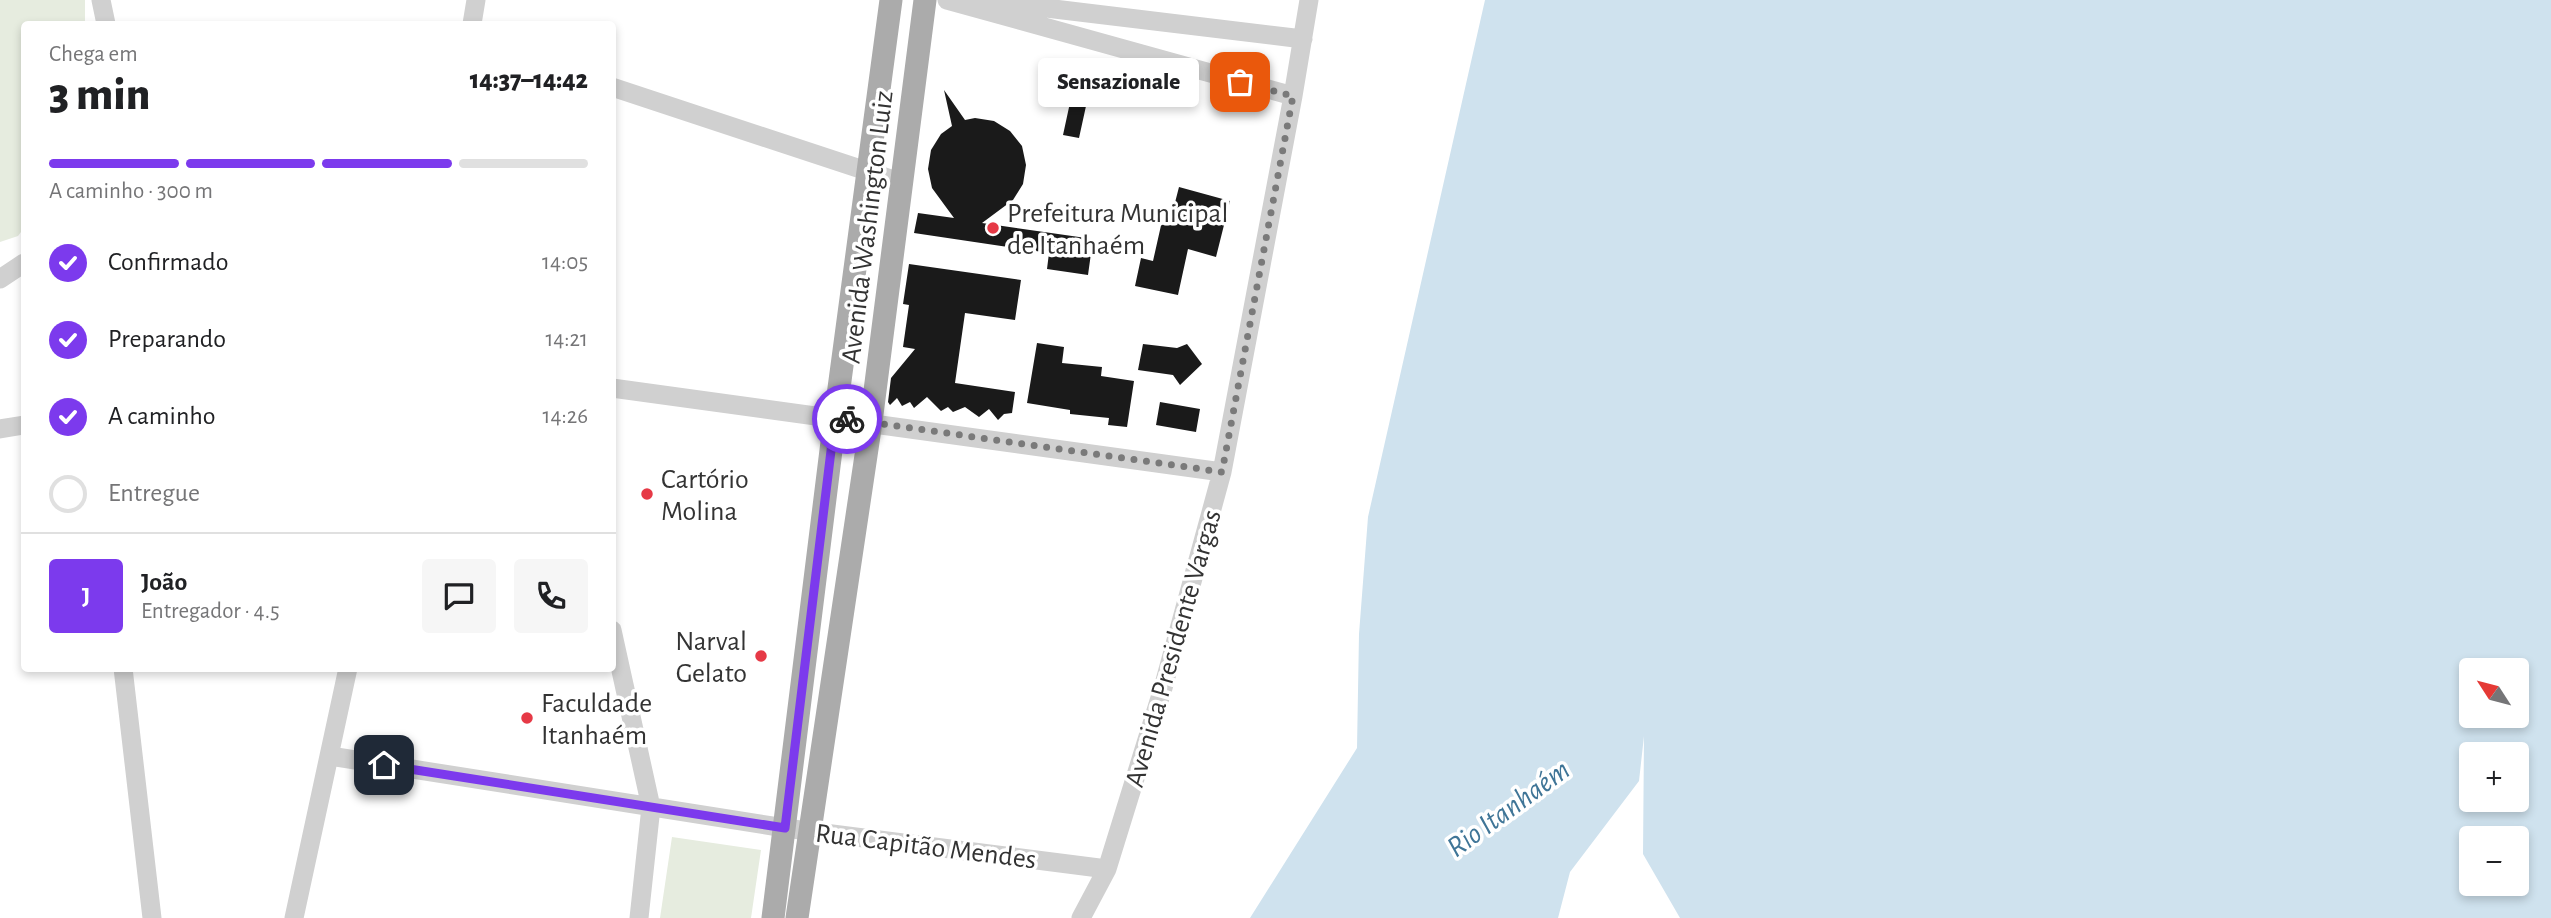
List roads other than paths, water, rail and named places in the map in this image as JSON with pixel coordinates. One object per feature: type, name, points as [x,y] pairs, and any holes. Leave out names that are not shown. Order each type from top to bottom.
[{"type":"main road","name":"Avenida Washington Luiz","points":[[772,918],[891,0]]},
{"type":"main road","name":"Avenida Washington Luiz","points":[[797,918],[871,422],[925,0]]},
{"type":"street","points":[[101,0],[105,21]]},
{"type":"street","points":[[472,21],[476,0]]},
{"type":"street","points":[[947,0],[1293,96]]},
{"type":"street","points":[[976,0],[1303,39]]},
{"type":"street","name":"Avenida Presidente Vargas","points":[[1081,918],[1107,869],[1163,688],[1222,472],[1309,0]]},
{"type":"street","points":[[616,88],[902,183]]},
{"type":"street","points":[[0,279],[21,265]]},
{"type":"street","points":[[616,389],[1222,472]]},
{"type":"street","points":[[0,429],[21,426]]},
{"type":"street","points":[[616,648],[651,807],[639,918]]},
{"type":"street","points":[[123,672],[152,918]]},
{"type":"street","points":[[294,918],[347,672]]},
{"type":"street","name":"Rua Capitão Mendes","points":[[330,756],[785,828],[1107,869]]},
{"type":"water","name":"Rio Itanhaém","points":[[1485,0],[2551,0],[2551,918],[1680,918],[1643,854],[1644,736],[1639,781],[1570,872],[1558,918],[1250,918],[1357,748],[1359,634],[1368,517]]},
{"type":"place","name":"Sensazionale","points":[[1240,82]]},
{"type":"place","name":"Prefeitura Municipal de Itanhaém","points":[[993,228]]},
{"type":"place","name":"Cartório Molina","points":[[647,494]]},
{"type":"place","name":"Narval Gelato","points":[[761,656]]},
{"type":"place","name":"Faculdade Itanhaém","points":[[527,718]]}]
